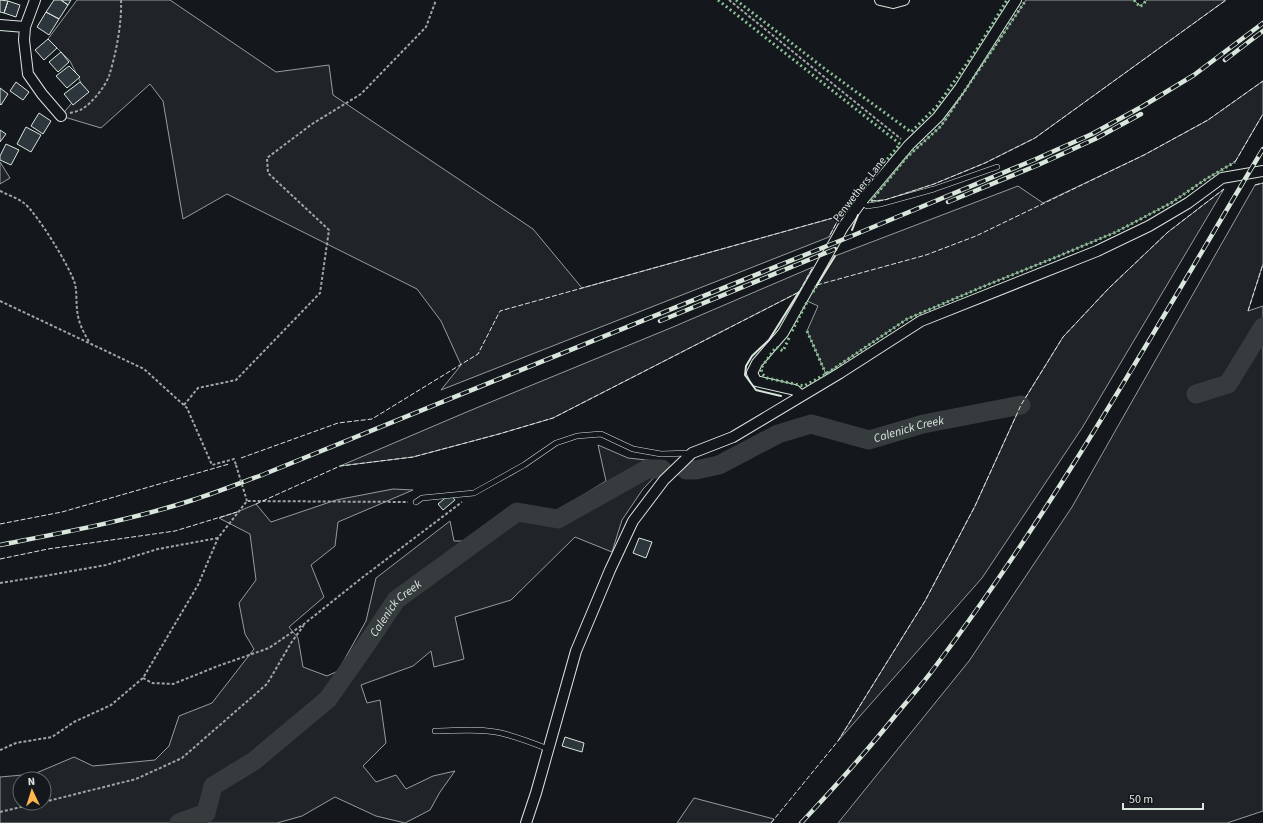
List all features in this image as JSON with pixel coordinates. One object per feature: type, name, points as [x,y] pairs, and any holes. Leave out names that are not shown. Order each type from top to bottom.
[{"type":"street","points":[[34,0],[25,27],[24,40],[28,74],[42,94],[61,116]]},
{"type":"street","points":[[880,0],[893,3],[904,0]]},
{"type":"street","name":"Penwethers Lane","points":[[801,396],[795,390],[756,381],[752,372],[757,362],[783,333],[844,227],[861,202],[908,145],[938,117],[956,94],[1016,0]]},
{"type":"street","points":[[0,25],[25,27]]},
{"type":"street","points":[[526,823],[576,651],[610,570],[633,521],[664,480],[692,453],[733,437],[921,321],[1098,251],[1149,226],[1188,203],[1222,178],[1263,171]]},
{"type":"lane","points":[[861,202],[867,206],[880,204],[934,189],[997,167]]},
{"type":"lane","points":[[416,502],[422,498],[474,493],[524,465],[556,443],[577,436],[601,434],[633,449],[661,454],[692,453]]},
{"type":"lane","points":[[435,731],[474,730],[500,732],[548,749]]},
{"type":"path","points":[[61,116],[82,109],[96,97],[108,77],[117,42],[122,8],[121,0]]},
{"type":"path","points":[[184,405],[198,388],[236,380],[320,293],[329,230],[268,173],[267,158],[312,124],[361,94],[426,27],[436,0]]},
{"type":"path","points":[[729,0],[908,145]]},
{"type":"path","points":[[0,191],[25,204],[38,219],[57,248],[75,284],[77,311],[81,329],[90,344]]},
{"type":"path","points":[[0,301],[144,369],[187,408],[212,466],[234,459],[247,501]]},
{"type":"path","points":[[143,678],[152,683],[173,684],[269,648],[304,624],[363,577],[474,493]]},
{"type":"path","points":[[247,501],[416,502]]},
{"type":"path","points":[[0,749],[16,743],[52,737],[74,722],[111,705],[143,678],[198,585],[218,538],[247,501]]},
{"type":"path","points":[[0,583],[50,576],[106,564],[158,549],[218,538]]},
{"type":"path","points":[[52,800],[136,779],[182,758],[267,684],[304,624]]},
{"type":"path","points":[[0,812],[12,809]]},
{"type":"shaded area","points":[[77,0],[170,0],[276,72],[329,65],[333,95],[533,229],[582,288],[840,216],[829,237],[441,390],[461,365],[441,321],[417,289],[227,194],[183,219],[163,101],[150,84],[101,128],[61,116],[85,87],[83,87],[70,61],[48,39]]},
{"type":"shaded area","points":[[1026,0],[1134,0],[1140,6],[1147,0],[1226,0],[1035,138],[985,163],[934,184],[885,200],[871,201],[907,157],[941,126]]},
{"type":"shaded area","points":[[1263,81],[1263,114],[1235,162],[1206,179],[1171,203],[1116,232],[907,319],[826,374],[807,331],[818,306],[807,301],[835,256],[1018,186],[1043,203],[1144,155],[1208,120]]},
{"type":"shaded area","points":[[0,162],[10,178],[0,184]]},
{"type":"shaded area","points":[[1263,183],[1263,264],[1248,311],[1263,306],[1263,811],[1227,823],[838,823],[969,661],[1072,507],[1255,185]]},
{"type":"shaded area","points":[[1224,189],[1082,428],[982,578],[838,741],[925,601],[975,506],[1021,405],[1063,337],[1109,288],[1168,232]]},
{"type":"shaded area","points":[[813,267],[799,292],[553,418],[413,457],[340,466],[673,327]]},
{"type":"shaded area","points":[[598,445],[628,458],[664,462],[662,469],[643,489],[622,520],[612,552],[575,537],[511,600],[455,617],[464,659],[434,667],[431,651],[413,666],[361,685],[367,703],[380,700],[386,743],[363,766],[376,782],[396,775],[406,789],[433,776],[455,771],[440,792],[430,810],[405,823],[376,816],[335,797],[302,816],[277,823],[0,823],[0,777],[12,776],[12,811],[52,811],[52,771],[41,771],[74,757],[93,766],[155,760],[169,746],[179,716],[212,703],[254,649],[245,634],[239,603],[256,580],[250,534],[219,518],[256,504],[271,522],[336,500],[393,489],[413,490],[338,522],[335,546],[311,565],[324,597],[289,627],[298,638],[303,667],[327,676],[338,671],[366,621],[376,578],[450,521],[454,541],[466,541],[508,509],[534,511],[558,510],[606,481]]},
{"type":"shaded area","points":[[694,798],[774,819],[771,823],[677,823]]},
{"type":"building","points":[[0,0],[8,1],[4,13],[0,12]]},
{"type":"building","points":[[54,0],[61,0],[68,5],[59,19],[46,12]]},
{"type":"building","points":[[61,0],[71,0],[68,5]]},
{"type":"building","points":[[8,1],[20,5],[16,17],[4,13]]},
{"type":"building","points":[[46,12],[59,19],[49,35],[37,27]]},
{"type":"building","points":[[48,39],[57,48],[44,60],[35,50]]},
{"type":"building","points":[[61,52],[69,62],[58,72],[49,62]]},
{"type":"building","points":[[69,66],[80,77],[67,88],[56,76]]},
{"type":"building","points":[[16,82],[29,92],[23,100],[10,91]]},
{"type":"building","points":[[80,82],[89,92],[73,105],[64,94]]},
{"type":"building","points":[[0,88],[8,94],[1,105],[0,104]]},
{"type":"building","points":[[39,113],[51,121],[43,134],[31,126]]},
{"type":"building","points":[[26,127],[41,135],[31,152],[17,144]]},
{"type":"building","points":[[0,130],[6,134],[0,142]]},
{"type":"building","points":[[6,144],[19,150],[11,165],[0,160],[0,156]]},
{"type":"building","points":[[450,494],[455,500],[443,510],[438,504]]},
{"type":"building","points":[[639,538],[652,542],[646,558],[633,553]]},
{"type":"building","points":[[565,737],[584,743],[582,752],[562,746]]},
{"type":"waterway","name":"Calenick Creek","points":[[1196,394],[1228,384],[1263,327]]},
{"type":"waterway","name":"Calenick Creek","points":[[686,470],[696,470],[719,465],[778,434],[811,424],[869,440],[923,424],[1021,405]]},
{"type":"waterway","name":"Calenick Creek","points":[[179,823],[206,813],[213,786],[254,761],[328,699],[396,600],[517,512],[558,519],[647,469],[662,469]]},
{"type":"railway","points":[[0,545],[148,513],[221,490],[262,475],[854,235],[1092,134],[1143,106],[1194,75],[1263,23]]},
{"type":"railway","points":[[1225,60],[1263,31]]},
{"type":"railway","points":[[948,202],[1038,165],[1095,139],[1141,114]]},
{"type":"railway","points":[[801,823],[839,782],[922,684],[980,605],[1065,477],[1106,412],[1263,149]]},
{"type":"railway","points":[[660,321],[835,249]]},
{"type":"hedge","points":[[718,0],[900,144],[840,216]]},
{"type":"hedge","points":[[736,0],[825,69],[911,132],[937,106],[977,49],[1007,0]]},
{"type":"hedge","points":[[871,201],[907,157],[941,126],[1026,0]]},
{"type":"hedge","points":[[1134,0],[1140,7],[1147,0]]},
{"type":"hedge","points":[[789,338],[783,351],[776,347],[761,368],[762,374],[767,378],[804,386],[826,374],[907,319],[1116,232],[1171,203],[1206,179],[1235,162]]},
{"type":"hedge","points":[[813,292],[817,285]]},
{"type":"hedge","points":[[792,331],[807,302]]},
{"type":"hedge","points":[[807,331],[826,374]]},
{"type":"fence","points":[[871,201],[885,200],[934,184],[985,163],[1035,138],[1226,0]]},
{"type":"fence","points":[[817,285],[926,255],[976,236],[1144,155],[1208,120],[1263,81]]},
{"type":"fence","points":[[1235,162],[1263,114]]},
{"type":"fence","points":[[1255,185],[1263,183]]},
{"type":"fence","points":[[771,823],[838,741],[925,601],[975,506],[1021,405],[1063,337],[1109,288],[1168,232],[1224,189]]},
{"type":"fence","points":[[241,458],[338,423],[372,419],[478,354],[500,311],[840,216],[829,237]]},
{"type":"fence","points":[[1248,311],[1263,264]]},
{"type":"fence","points":[[256,504],[340,466],[413,457],[553,418],[799,292],[813,267]]},
{"type":"fence","points":[[0,524],[62,512],[229,464]]},
{"type":"fence","points":[[0,559],[48,549],[175,531],[237,512]]},
{"type":"wall","points":[[852,230],[858,215]]},
{"type":"wall","points":[[817,285],[835,256]]},
{"type":"wall","points":[[781,396],[756,390],[745,375],[746,366],[752,356],[769,340],[799,292]]}]
